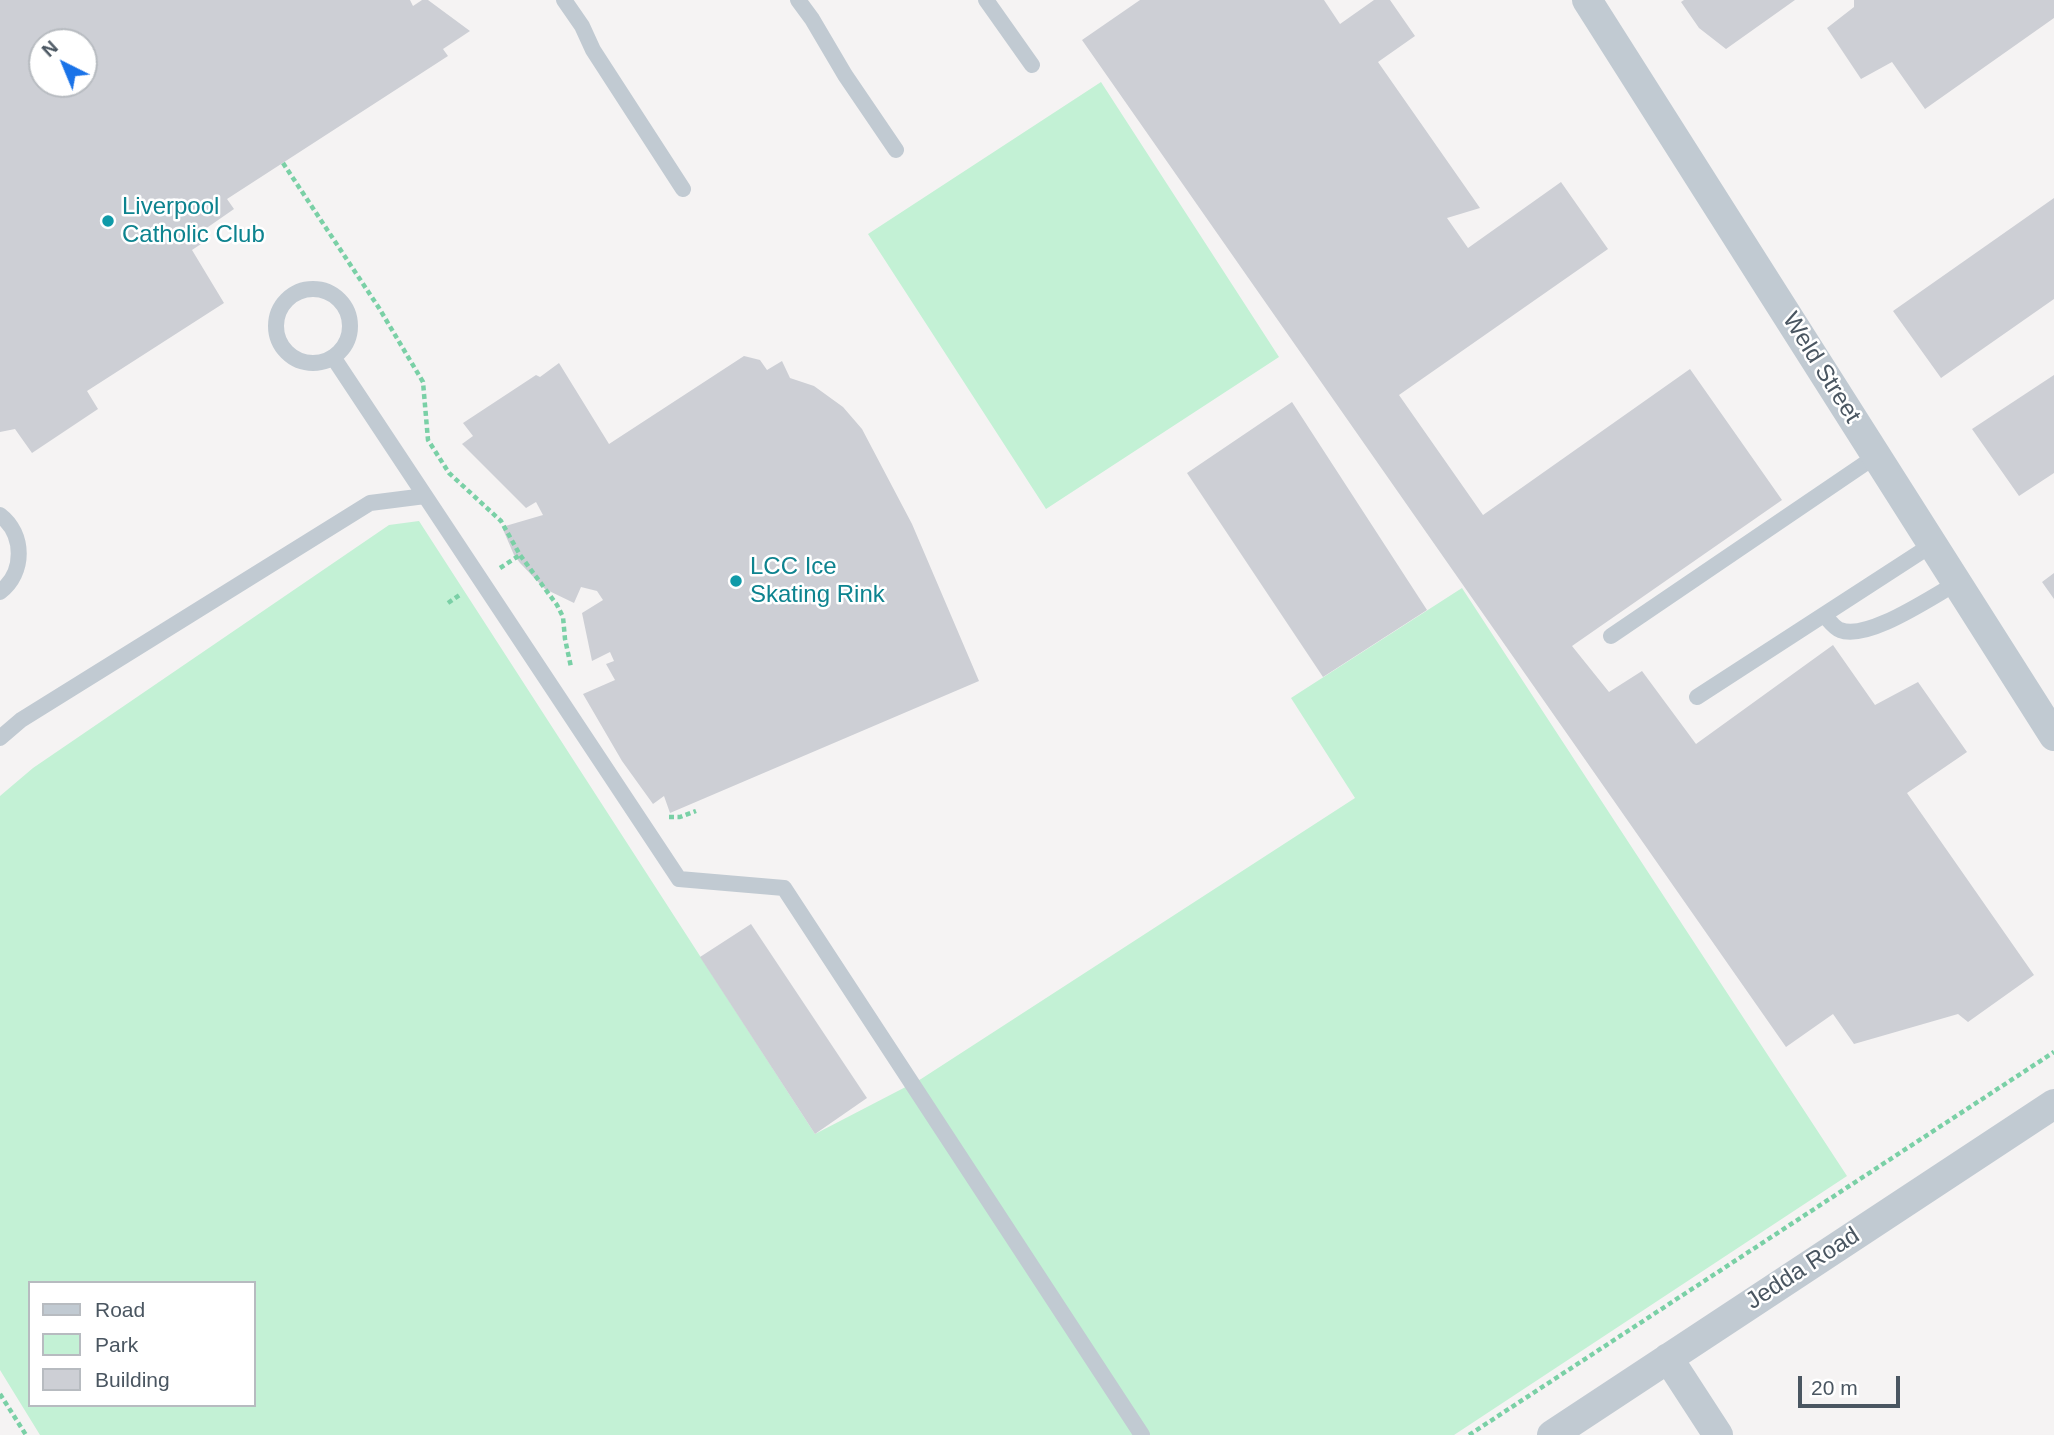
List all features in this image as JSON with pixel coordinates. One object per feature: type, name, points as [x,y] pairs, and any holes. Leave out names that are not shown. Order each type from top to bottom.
[{"type":"street","name":"Weld Street","points":[[1587,0],[2054,736]]},
{"type":"street","name":"Jedda Road","points":[[1552,1435],[2054,1104]]},
{"type":"street","points":[[1668,1358],[1718,1435]]},
{"type":"lane","points":[[564,0],[683,189]]},
{"type":"lane","points":[[798,0],[896,150]]},
{"type":"lane","points":[[986,0],[1032,65]]},
{"type":"lane","points":[[303,289],[328,291],[339,298],[347,309],[350,333],[345,344],[333,357],[316,364],[293,358],[284,350],[275,328],[282,304],[292,295],[303,289]]},
{"type":"lane","points":[[333,357],[679,879],[785,888],[1143,1435]]},
{"type":"lane","points":[[1611,636],[1876,456]]},
{"type":"lane","points":[[0,738],[21,720],[370,503],[425,496]]},
{"type":"lane","points":[[0,515],[13,530],[19,555],[12,579],[0,592]]},
{"type":"lane","points":[[1696,697],[1933,544]]},
{"type":"lane","points":[[1824,615],[1839,630],[1857,632],[1881,625],[1956,583]]},
{"type":"path","points":[[283,163],[379,308],[423,382],[428,440],[449,473],[501,521],[520,555],[557,605],[563,617],[569,660],[574,673]]},
{"type":"path","points":[[659,817],[680,817],[696,811]]},
{"type":"path","points":[[1469,1435],[2054,1052]]},
{"type":"path","points":[[0,1394],[26,1435]]},
{"type":"green space","points":[[1101,82],[1279,357],[1046,509],[868,234]]},
{"type":"green space","points":[[419,521],[815,1134],[921,1079],[1355,798],[1291,698],[1462,588],[1847,1176],[1454,1435],[40,1435],[0,1370],[0,796],[33,768],[389,525]]},
{"type":"building","name":"Liverpool Catholic Club","points":[[0,0],[410,0],[413,6],[422,0],[428,0],[470,31],[443,49],[448,56],[227,199],[234,209],[198,234],[204,242],[192,250],[224,303],[87,391],[98,409],[32,453],[15,429],[0,432]]},
{"type":"building","points":[[1140,0],[1324,0],[1340,24],[1374,0],[1390,0],[1415,36],[1378,62],[1480,208],[1447,218],[1468,248],[1561,182],[1608,249],[1399,395],[1483,515],[1690,369],[1782,500],[1572,646],[1609,692],[1642,671],[1696,744],[1833,645],[1875,705],[1918,682],[1967,752],[1907,793],[2034,975],[1968,1022],[1958,1014],[1854,1044],[1833,1014],[1786,1047],[1082,40]]},
{"type":"building","points":[[1795,0],[1726,49],[1699,28],[1681,2]]},
{"type":"building","points":[[1854,0],[2054,0],[2054,18],[1925,109],[1892,62],[1861,79],[1827,28],[1854,7]]},
{"type":"building","points":[[2054,198],[2054,299],[1941,378],[1893,311]]},
{"type":"building","name":"LCC Ice Skating Rink","points":[[744,356],[760,360],[767,370],[782,361],[790,378],[814,386],[843,407],[862,429],[912,524],[979,681],[670,813],[664,796],[653,804],[622,761],[583,694],[615,680],[606,664],[614,661],[610,652],[592,661],[582,613],[603,600],[597,591],[581,587],[574,603],[545,589],[520,563],[502,527],[543,515],[536,502],[526,508],[462,444],[473,436],[463,423],[559,363],[609,444]]},
{"type":"building","points":[[2054,375],[2054,473],[2019,496],[1972,429]]},
{"type":"building","points":[[1292,402],[1427,610],[1323,677],[1187,473]]},
{"type":"building","points":[[2054,573],[2054,599],[2042,582]]},
{"type":"building","points":[[751,924],[867,1098],[815,1134],[700,957]]},
{"type":"place","name":"Liverpool Catholic Club","points":[[108,221]]},
{"type":"place","name":"LCC Ice Skating Rink","points":[[736,581]]}]
